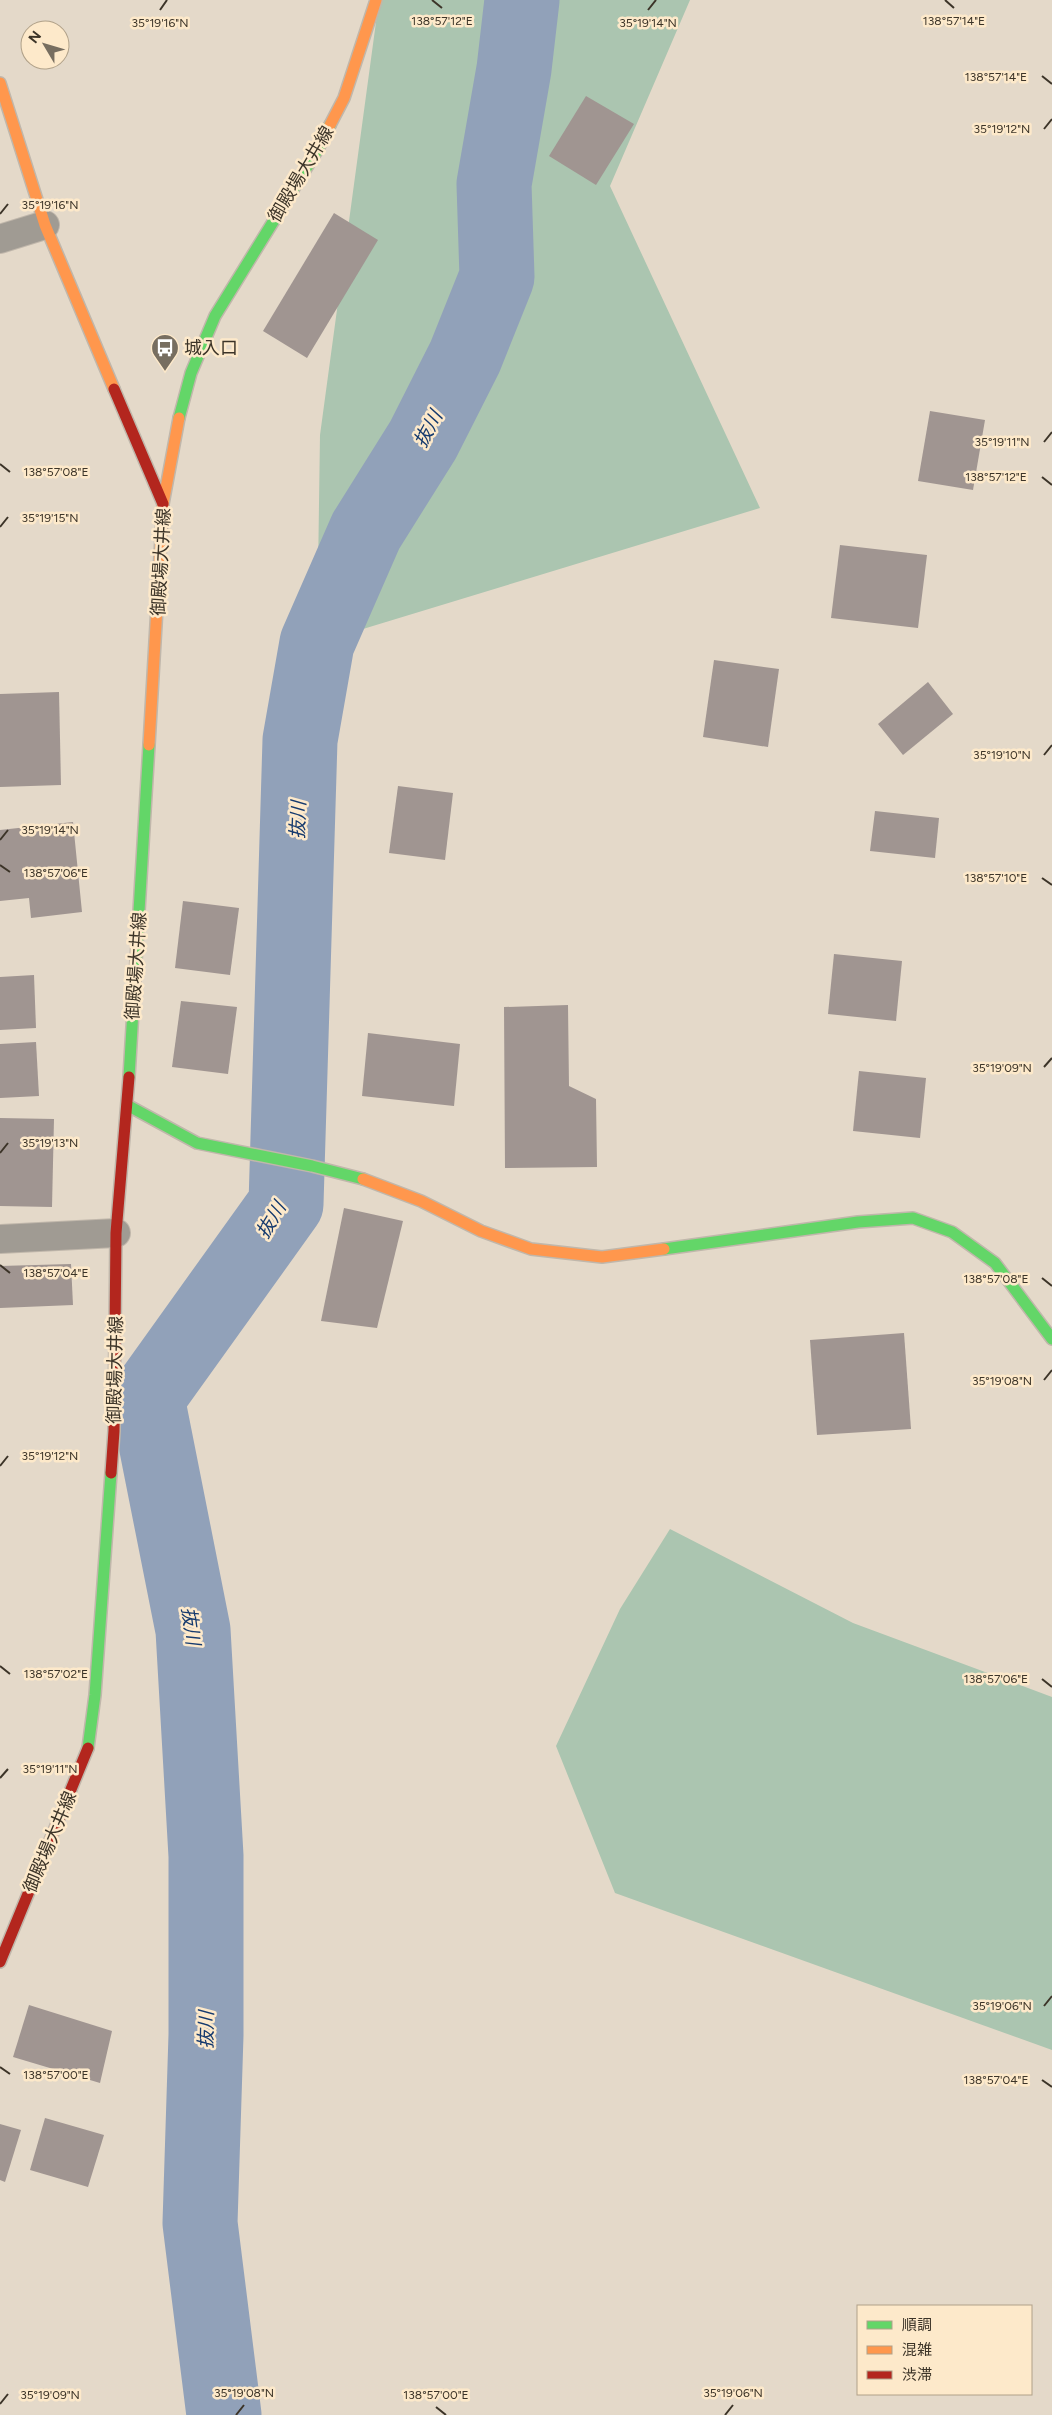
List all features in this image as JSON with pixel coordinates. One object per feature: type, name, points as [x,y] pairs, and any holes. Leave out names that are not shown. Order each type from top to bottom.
[{"type":"main road","name":"御殿場大井線","points":[[0,1962],[72,1790],[89,1744],[114,1432],[116,1233],[127,1104],[164,504],[178,422],[191,373],[215,316],[318,149],[344,98],[376,0]]},
{"type":"main road","points":[[0,84],[45,225],[164,504]]},
{"type":"main road","points":[[127,1104],[197,1143],[312,1166],[371,1181],[422,1201],[480,1231],[531,1248],[602,1257],[858,1222],[913,1218],[952,1232],[995,1263],[1052,1339]]},
{"type":"street","points":[[0,239],[45,225]]},
{"type":"street","points":[[0,1239],[116,1233]]},
{"type":"green space","points":[[379,0],[690,0],[610,186],[760,508],[317,643],[320,435]]},
{"type":"green space","points":[[670,1529],[853,1623],[1052,1697],[1052,2050],[615,1893],[556,1746],[620,1609]]},
{"type":"building","points":[[586,96],[634,124],[596,185],[549,156]]},
{"type":"building","points":[[334,213],[378,240],[307,358],[263,331]]},
{"type":"building","points":[[930,411],[985,420],[973,490],[918,481]]},
{"type":"building","points":[[840,545],[927,555],[918,628],[831,618]]},
{"type":"building","points":[[714,660],[779,669],[768,747],[703,737]]},
{"type":"building","points":[[928,682],[953,714],[903,755],[878,724]]},
{"type":"building","points":[[59,692],[61,785],[0,787],[0,694]]},
{"type":"building","points":[[398,786],[453,793],[445,860],[389,853]]},
{"type":"building","points":[[875,811],[939,818],[935,858],[870,851]]},
{"type":"building","points":[[73,822],[82,912],[31,918],[29,898],[0,901],[0,830]]},
{"type":"building","points":[[183,901],[239,908],[230,975],[175,968]]},
{"type":"building","points":[[834,954],[902,961],[896,1021],[828,1014]]},
{"type":"building","points":[[34,975],[36,1028],[0,1030],[0,977]]},
{"type":"building","points":[[181,1001],[237,1007],[228,1074],[172,1067]]},
{"type":"building","points":[[568,1005],[569,1086],[596,1099],[597,1167],[505,1168],[504,1007]]},
{"type":"building","points":[[368,1033],[460,1044],[454,1106],[362,1096]]},
{"type":"building","points":[[36,1042],[39,1096],[0,1098],[0,1044]]},
{"type":"building","points":[[859,1071],[926,1078],[920,1138],[853,1131]]},
{"type":"building","points":[[0,1118],[54,1119],[52,1207],[0,1206]]},
{"type":"building","points":[[344,1208],[403,1221],[377,1328],[321,1321]]},
{"type":"building","points":[[71,1264],[73,1305],[0,1308],[0,1266]]},
{"type":"building","points":[[904,1333],[911,1429],[817,1435],[810,1340]]},
{"type":"building","points":[[29,2005],[112,2031],[100,2083],[13,2057]]},
{"type":"building","points":[[45,2118],[104,2135],[88,2187],[30,2170]]},
{"type":"building","points":[[0,2124],[21,2130],[5,2182],[0,2180]]},
{"type":"waterway","name":"抜川","points":[[224,2415],[200,2223],[206,2035],[206,1856],[193,1630],[147,1398],[286,1204],[300,740],[317,643],[366,531],[423,440],[465,357],[497,277],[494,184],[514,69],[522,0]]},
{"type":"traffic: fast","points":[[179,418],[191,373],[215,316],[318,149],[330,125]]},
{"type":"traffic: fast","points":[[129,1077],[149,745]]},
{"type":"traffic: fast","points":[[127,1105],[197,1143],[312,1166],[363,1179]]},
{"type":"traffic: fast","points":[[664,1249],[858,1222],[913,1218],[952,1232],[995,1263],[1052,1339]]},
{"type":"traffic: fast","points":[[88,1748],[95,1695],[111,1473]]},
{"type":"traffic: slow","points":[[330,125],[344,98],[376,0]]},
{"type":"traffic: slow","points":[[0,83],[45,225],[114,389]]},
{"type":"traffic: slow","points":[[149,745],[163,504],[179,418]]},
{"type":"traffic: slow","points":[[363,1179],[421,1201],[481,1231],[531,1249],[602,1257],[664,1249]]},
{"type":"traffic: jam","points":[[114,389],[163,504]]},
{"type":"traffic: jam","points":[[111,1473],[114,1431],[116,1233],[129,1077]]},
{"type":"traffic: jam","points":[[0,1962],[88,1748]]},
{"type":"place","name":"城入口","points":[[165,372]]}]
